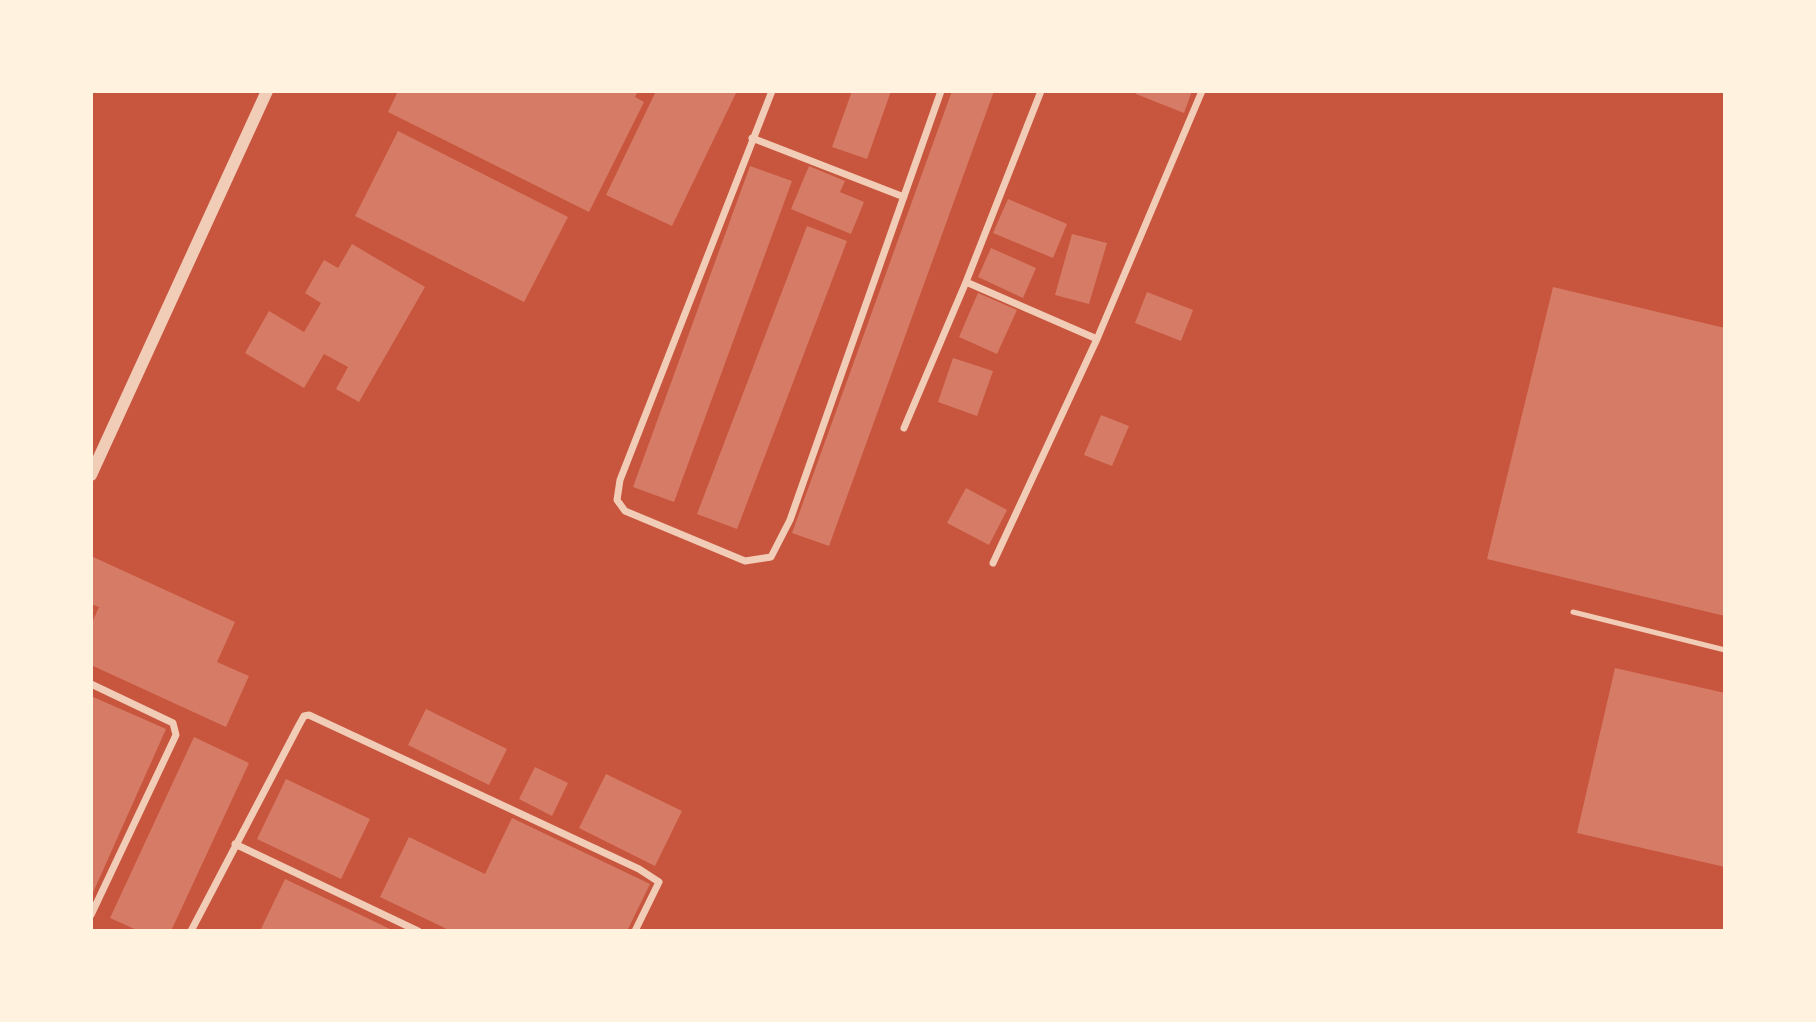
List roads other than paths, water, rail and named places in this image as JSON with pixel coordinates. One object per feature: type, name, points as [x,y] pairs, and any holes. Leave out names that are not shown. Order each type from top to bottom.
[{"type":"street","points":[[91,475],[267,91]]},
{"type":"street","points":[[772,91],[620,480],[617,500],[625,511],[745,561],[771,557],[790,520],[941,91]]},
{"type":"street","points":[[904,428],[966,282],[1041,91]]},
{"type":"street","points":[[993,563],[1097,339],[1202,91]]},
{"type":"street","points":[[752,138],[904,197]]},
{"type":"street","points":[[966,282],[1097,339]]},
{"type":"street","points":[[91,684],[173,723],[176,735],[91,915]]},
{"type":"street","points":[[191,931],[304,716],[309,715],[639,869],[659,882],[635,931]]},
{"type":"street","points":[[235,844],[418,931]]},
{"type":"lane","points":[[1573,612],[1725,650]]}]
